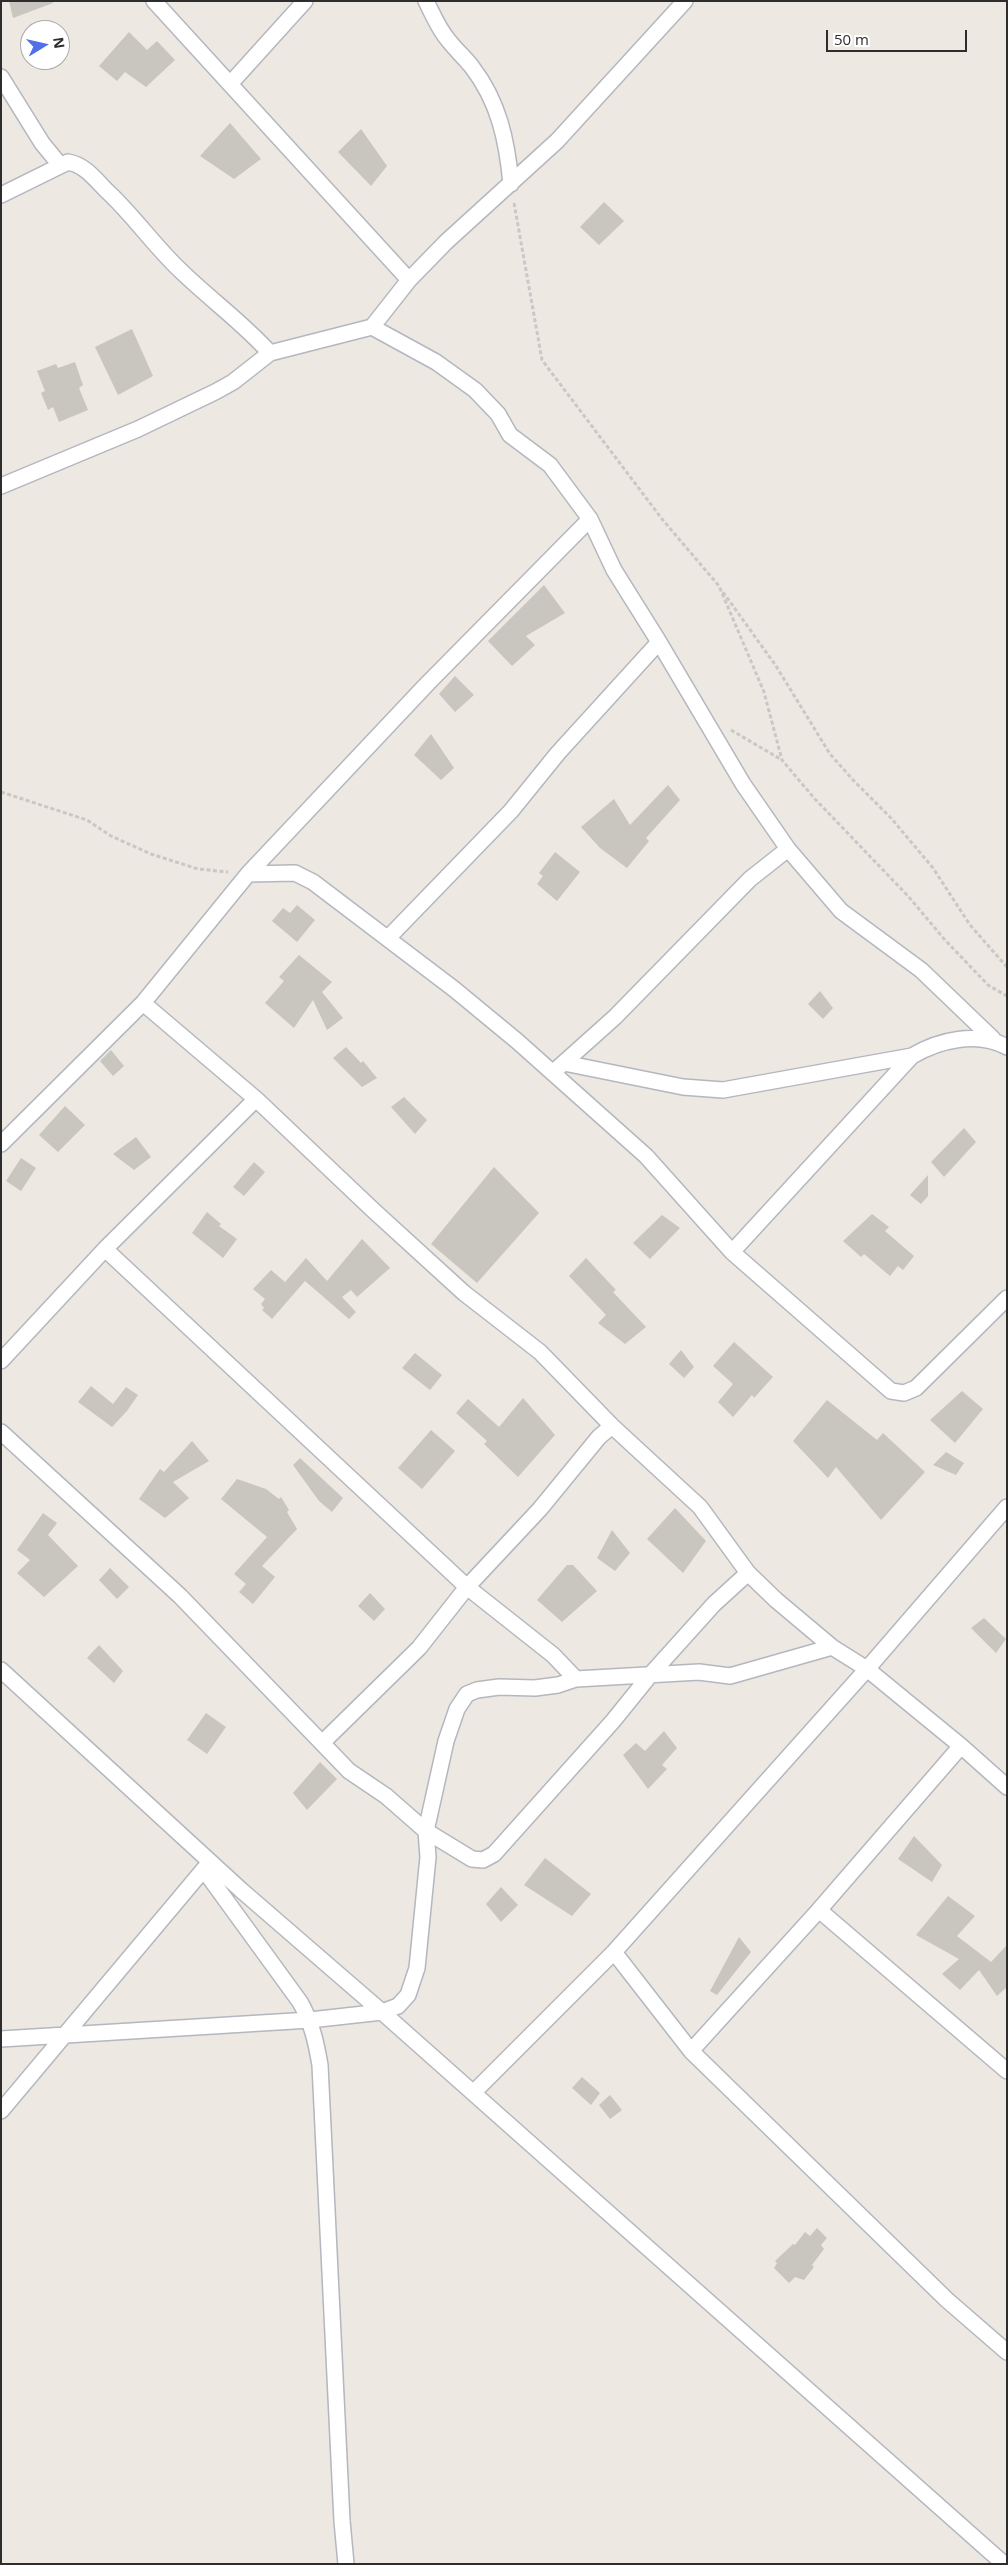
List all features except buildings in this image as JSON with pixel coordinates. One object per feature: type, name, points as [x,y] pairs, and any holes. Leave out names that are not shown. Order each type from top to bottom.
[{"type":"street","points":[[154,1],[409,280]]},
{"type":"street","points":[[230,84],[305,1]]},
{"type":"street","points":[[426,1],[447,40],[472,66],[491,96],[502,122],[511,184]]},
{"type":"street","points":[[1,486],[138,429],[215,392],[234,382],[270,353],[372,327],[409,280],[446,242],[557,141],[685,1]]},
{"type":"street","points":[[1,77],[42,144],[60,165]]},
{"type":"street","points":[[1,195],[60,165],[68,162],[80,164],[122,204],[149,239],[182,272],[247,328],[270,353]]},
{"type":"street","points":[[372,327],[436,362],[475,390],[498,414],[510,435],[550,465],[590,519],[614,570],[743,784],[788,848],[841,911],[921,970],[1000,1043]]},
{"type":"street","points":[[1,1144],[143,1002],[248,874],[428,683],[590,519]]},
{"type":"street","points":[[388,938],[511,811],[558,753],[659,642]]},
{"type":"street","points":[[552,1074],[615,1017],[653,975],[750,879],[788,848]]},
{"type":"street","points":[[248,874],[295,873],[314,882],[510,1035],[646,1156],[732,1252],[891,1391],[904,1393],[916,1388],[1007,1298]]},
{"type":"street","points":[[143,1002],[256,1099],[464,1293],[540,1352],[612,1426],[700,1507],[748,1573],[832,1647],[868,1669],[1007,1787]]},
{"type":"street","points":[[564,1063],[683,1087],[723,1090],[912,1056],[932,1045],[945,1041],[1000,1043]]},
{"type":"street","points":[[732,1252],[912,1056]]},
{"type":"street","points":[[1,1360],[105,1249],[256,1099]]},
{"type":"street","points":[[105,1249],[467,1587],[553,1655],[576,1679]]},
{"type":"street","points":[[323,1742],[419,1648],[467,1587],[540,1509],[599,1437],[612,1426]]},
{"type":"street","points":[[1,1432],[180,1596],[349,1771],[386,1796],[426,1831],[472,1860],[483,1860],[494,1854],[714,1604],[748,1573]]},
{"type":"street","points":[[472,2093],[614,1952],[868,1669],[1007,1507]]},
{"type":"street","points":[[1,2039],[310,2020],[382,2012],[398,2006],[408,1995],[417,1968],[428,1857],[426,1831],[446,1741],[457,1709],[467,1694],[477,1690],[499,1687],[535,1688],[558,1685],[576,1679],[700,1672],[730,1676],[832,1647]]},
{"type":"street","points":[[1,1670],[207,1866],[382,2012],[1004,2564]]},
{"type":"street","points":[[691,2051],[819,1910],[961,1746]]},
{"type":"street","points":[[207,1866],[300,2002],[310,2020],[320,2065],[342,2522],[346,2564]]},
{"type":"street","points":[[1,2111],[207,1866]]},
{"type":"street","points":[[819,1910],[1007,2071]]},
{"type":"street","points":[[614,1952],[691,2051],[947,2300],[1007,2352]]},
{"type":"path","points":[[511,184],[542,360],[662,519],[719,586],[776,666],[830,754],[897,825],[933,868],[970,925],[1007,967]]},
{"type":"path","points":[[719,586],[764,692],[782,760]]},
{"type":"path","points":[[729,729],[782,760],[814,798],[908,896],[988,985],[1007,996]]},
{"type":"path","points":[[1,792],[87,820],[111,836],[151,854],[198,869],[248,874]]}]
